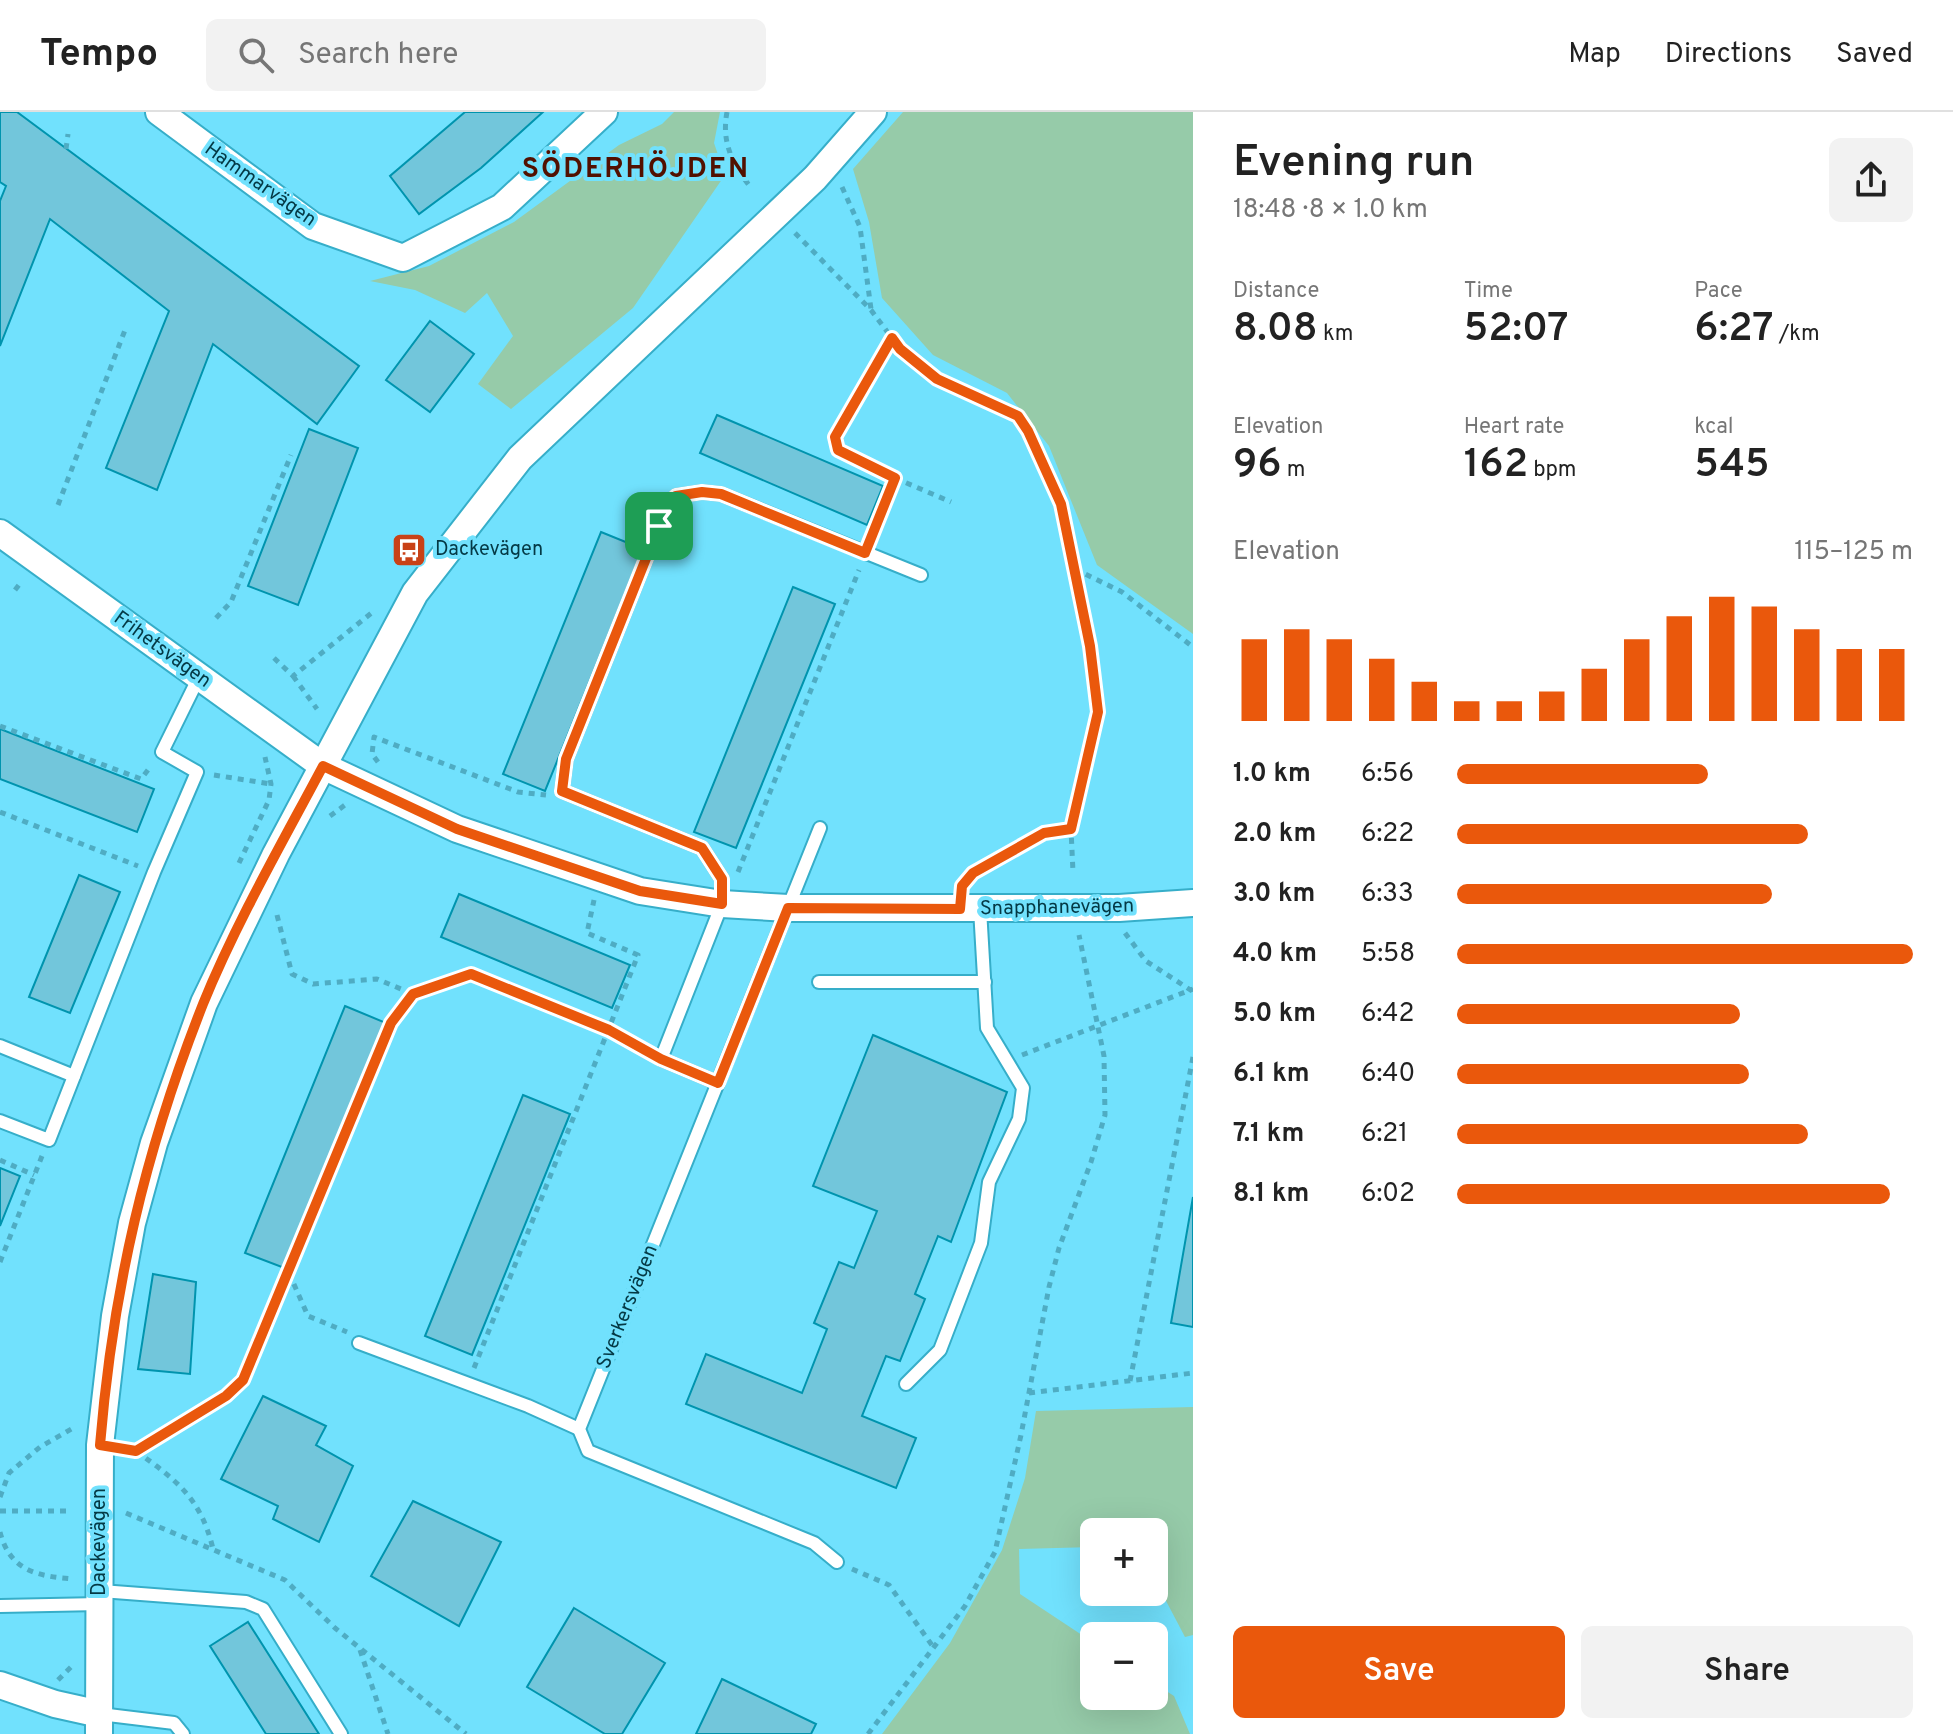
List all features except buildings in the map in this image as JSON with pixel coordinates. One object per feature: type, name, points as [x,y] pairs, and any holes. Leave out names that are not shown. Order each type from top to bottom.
[{"type":"street","name":"Hammarvägen","points":[[159,112],[313,226],[403,258],[502,207],[604,112]]},
{"type":"street","name":"Dackevägen","points":[[100,1724],[100,1445],[115,1316],[132,1223],[154,1143],[204,1003],[276,854],[415,593],[520,458],[815,178],[873,112]]},
{"type":"street","name":"Frihetsvägen","points":[[0,533],[323,766]]},
{"type":"street","name":"Snapphanevägen","points":[[323,766],[457,829],[640,891],[722,904],[788,908],[970,909],[1119,908],[1193,903]]},
{"type":"street","points":[[0,1685],[100,1724]]},
{"type":"lane","points":[[718,1083],[661,1059],[722,904],[722,879],[702,848],[562,791],[566,759],[663,516],[676,496],[702,492],[721,494],[921,575]]},
{"type":"lane","points":[[0,1121],[49,1140],[154,872],[197,772],[162,752],[199,677]]},
{"type":"lane","name":"Sverkersvägen","points":[[579,1429],[820,828]]},
{"type":"lane","points":[[906,1384],[940,1350],[981,1243],[989,1182],[1019,1119],[1023,1088],[987,1028],[985,982],[970,909]]},
{"type":"lane","points":[[819,982],[985,982]]},
{"type":"lane","points":[[0,1046],[74,1076]]},
{"type":"lane","points":[[359,1343],[528,1406],[579,1429],[588,1451],[814,1543],[837,1562]]},
{"type":"lane","points":[[0,1606],[100,1598],[246,1602],[263,1609],[341,1734]]},
{"type":"lane","points":[[100,1724],[174,1723],[183,1734]]},
{"type":"path","points":[[727,112],[725,142],[738,171],[752,189]]},
{"type":"path","points":[[66,149],[68,134]]},
{"type":"path","points":[[841,186],[860,227],[871,310]]},
{"type":"path","points":[[795,233],[871,310],[900,349],[937,379],[1018,416],[1061,504],[1090,646],[1098,712],[1071,829],[1073,872]]},
{"type":"path","points":[[58,505],[125,330]]},
{"type":"path","points":[[892,338],[835,437],[838,450],[951,502]]},
{"type":"path","points":[[216,618],[231,602],[291,455]]},
{"type":"path","points":[[735,881],[895,478]]},
{"type":"path","points":[[1074,569],[1122,592],[1193,647]]},
{"type":"path","points":[[293,676],[378,608]]},
{"type":"path","points":[[274,658],[293,676],[317,709]]},
{"type":"path","points":[[0,726],[141,779],[162,752]]},
{"type":"path","points":[[383,770],[372,754],[374,737],[518,792],[541,796]]},
{"type":"path","points":[[264,751],[271,784],[269,800]]},
{"type":"path","points":[[197,772],[271,784]]},
{"type":"path","points":[[0,812],[154,872]]},
{"type":"path","points":[[970,909],[962,886],[973,873],[1044,833],[1071,829]]},
{"type":"path","points":[[472,1374],[638,955],[587,933],[599,878]]},
{"type":"path","points":[[272,907],[292,974],[313,984],[377,979],[413,994]]},
{"type":"path","points":[[1119,908],[1125,934],[1146,961],[1192,990]]},
{"type":"path","points":[[868,1734],[965,1606],[995,1552],[1059,1248],[1105,1115],[1104,1056],[1079,935]]},
{"type":"path","points":[[136,1451],[226,1396],[243,1380],[391,1023],[413,994],[471,974],[609,1030],[661,1059]]},
{"type":"path","points":[[1007,1061],[1192,990]]},
{"type":"path","points":[[1130,1381],[1193,1057]]},
{"type":"path","points":[[0,1262],[49,1140]]},
{"type":"path","points":[[0,1160],[34,1175]]},
{"type":"path","points":[[1029,1393],[1193,1373]]},
{"type":"path","points":[[0,1497],[9,1473],[40,1447],[75,1427]]},
{"type":"path","points":[[100,1445],[136,1451],[181,1483],[209,1531],[213,1549]]},
{"type":"path","points":[[0,1511],[66,1511]]},
{"type":"path","points":[[126,1513],[285,1580],[360,1649],[466,1734]]},
{"type":"path","points":[[0,1532],[17,1565],[46,1577],[74,1579]]},
{"type":"path","points":[[837,1562],[889,1585],[934,1648]]},
{"type":"path","points":[[360,1649],[388,1734]]},
{"type":"green space","points":[[674,112],[720,112],[714,143],[725,175],[633,308],[511,409],[478,384],[513,336],[487,293],[465,313],[415,290],[370,281],[429,266],[514,222],[619,145],[662,124]]},
{"type":"green space","points":[[903,112],[1193,112],[1193,634],[1097,565],[1049,446],[1007,393],[933,355],[882,298],[869,222],[853,169]]},
{"type":"green space","points":[[1193,1407],[1193,1635],[1185,1637],[1168,1605],[1168,1518],[1080,1518],[1080,1547],[1019,1549],[1020,1594],[1080,1634],[1080,1710],[1168,1710],[1168,1692],[1174,1696],[1190,1734],[882,1734],[950,1643],[1002,1550],[1025,1478],[1036,1411]]},
{"type":"place","name":"Dackevägen","points":[[409,550]]},
{"type":"district","name":"SÖDERHÖJDEN","points":[[636,170]]},
{"type":"route","points":[[892,338],[900,349],[937,379],[1018,416],[1061,504],[1090,646],[1098,712],[1071,829],[1044,833],[973,873],[962,886],[960,909],[788,908],[718,1083],[661,1059],[609,1030],[471,974],[413,994],[391,1023],[243,1380],[226,1396],[136,1451],[100,1445],[115,1316],[132,1223],[154,1143],[204,1003],[276,854],[323,766],[457,829],[640,891],[722,904],[722,879],[702,848],[562,791],[566,759],[659,526],[667,507],[676,496],[702,492],[721,494],[865,553],[895,478],[838,450],[835,437],[892,338]]}]
